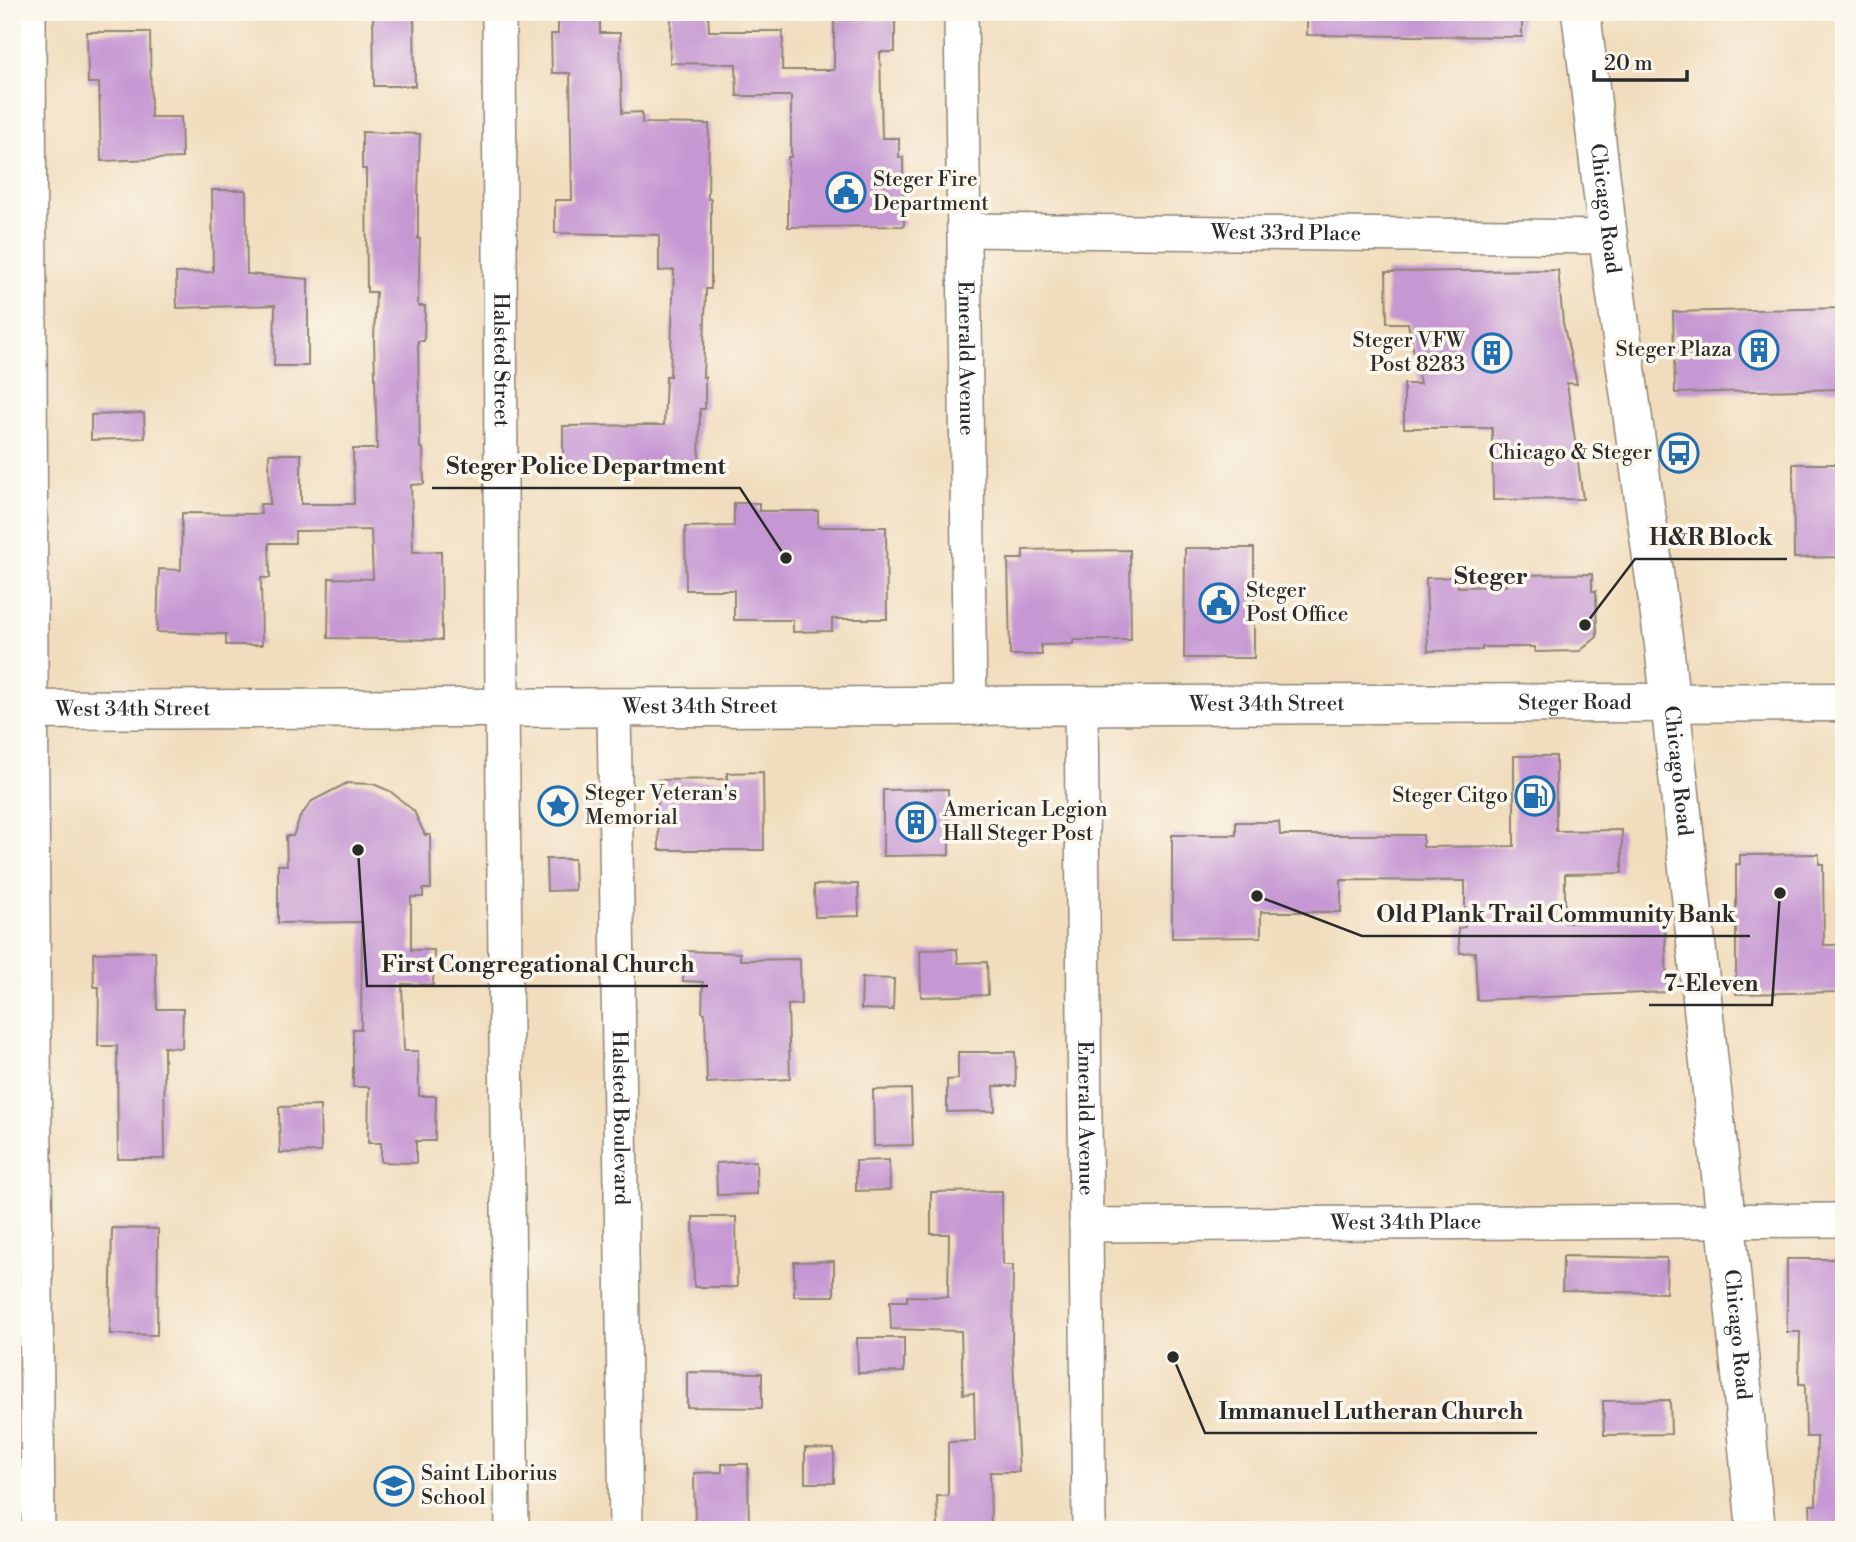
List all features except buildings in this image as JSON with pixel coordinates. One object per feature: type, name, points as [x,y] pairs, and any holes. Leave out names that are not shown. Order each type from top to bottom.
[{"type":"street","points":[[29,12],[22,710],[38,1530]]},
{"type":"street","name":"Halsted Street","points":[[499,12],[502,708]]},
{"type":"street","name":"Emerald Avenue","points":[[961,12],[970,706]]},
{"type":"street","name":"Chicago Road","points":[[1581,12],[1608,237],[1671,703],[1756,1530]]},
{"type":"street","name":"West 33rd Place","points":[[964,230],[1608,237]]},
{"type":"street","name":"Steger Road","points":[[1388,704],[1844,702]]},
{"type":"street","name":"West 34th Street","points":[[22,710],[1388,704]]},
{"type":"street","name":"Emerald Avenue","points":[[1080,705],[1089,1530]]},
{"type":"street","points":[[502,708],[512,1530]]},
{"type":"street","name":"Halsted Boulevard","points":[[614,708],[626,1530]]},
{"type":"street","name":"West 34th Place","points":[[1086,1225],[1844,1220]]},
{"type":"place","name":"Steger Fire Department","points":[[846,192]]},
{"type":"place","name":"Steger Plaza","points":[[1759,350]]},
{"type":"place","name":"Steger VFW Post 8283","points":[[1492,353]]},
{"type":"place","name":"Chicago & Steger","points":[[1679,453]]},
{"type":"place","name":"Steger Police Department","points":[[786,558]]},
{"type":"place","name":"Steger Post Office","points":[[1219,603]]},
{"type":"place","name":"H&R Block","points":[[1585,625]]},
{"type":"place","name":"Steger Citgo","points":[[1535,796]]},
{"type":"place","name":"Steger Veteran's Memorial","points":[[558,806]]},
{"type":"place","name":"American Legion Hall Steger Post","points":[[916,822]]},
{"type":"place","name":"First Congregational Church","points":[[358,850]]},
{"type":"place","name":"7-Eleven","points":[[1780,893]]},
{"type":"place","name":"Old Plank Trail Community Bank","points":[[1257,896]]},
{"type":"place","name":"Immanuel Lutheran Church","points":[[1173,1357]]},
{"type":"place","name":"Saint Liborius School","points":[[394,1486]]},
{"type":"district","name":"Steger","points":[[1491,577]]}]
